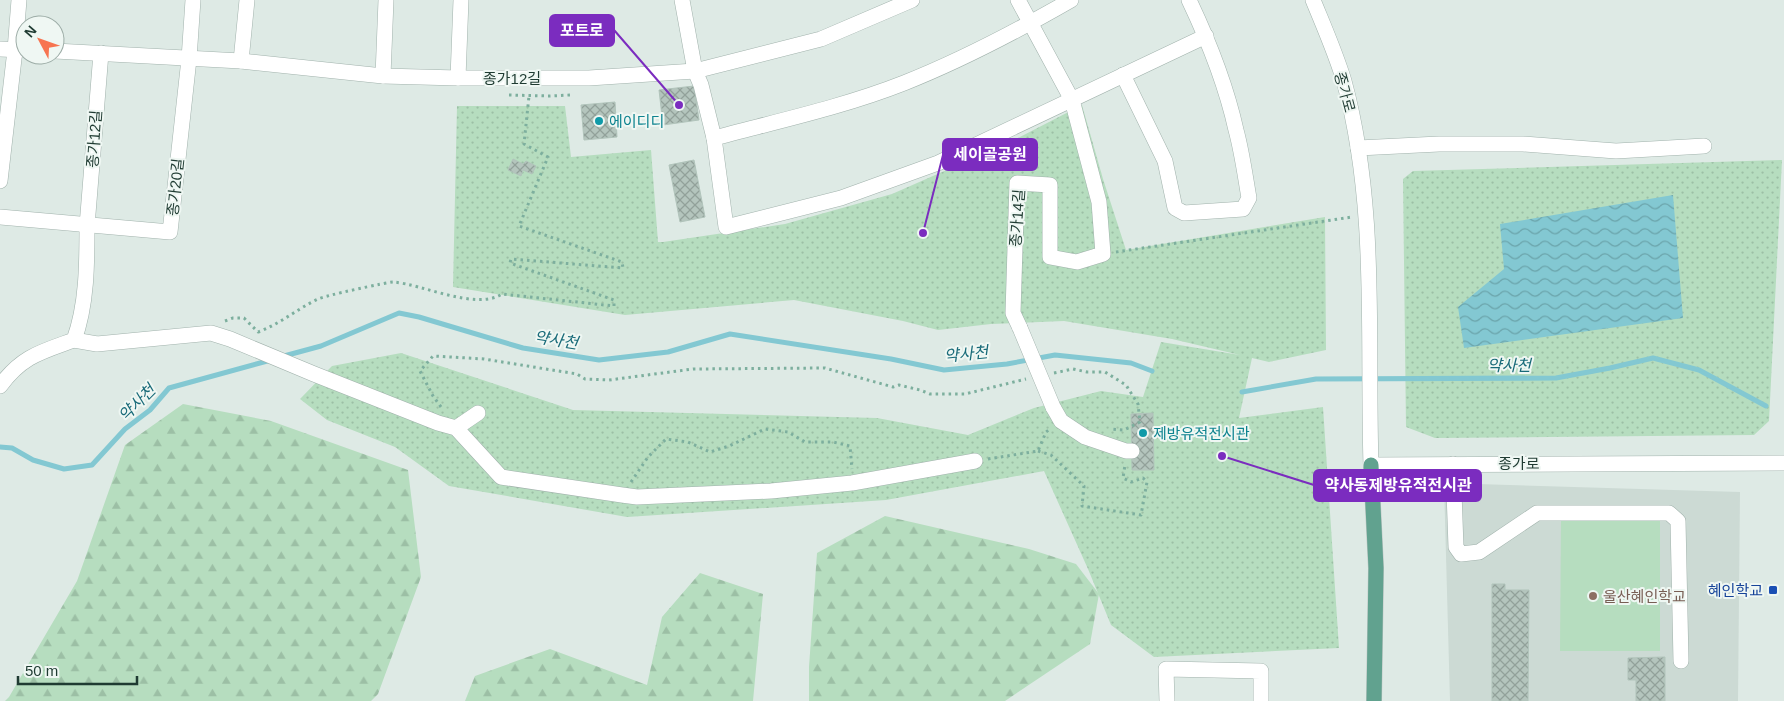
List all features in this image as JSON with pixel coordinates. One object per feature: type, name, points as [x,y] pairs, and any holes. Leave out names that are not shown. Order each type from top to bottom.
[{"type":"main road","points":[[1371,465],[1376,568],[1374,701]]},
{"type":"street","points":[[0,182],[18,0]]},
{"type":"street","points":[[189,59],[192,0]]},
{"type":"street","points":[[241,61],[247,0]]},
{"type":"street","points":[[383,76],[386,0]]},
{"type":"street","points":[[458,78],[461,0]]},
{"type":"street","points":[[682,0],[695,71],[701,86],[714,138],[726,227],[841,198],[938,163],[1206,36]]},
{"type":"street","name":"종가12길","points":[[65,51],[241,61],[383,76],[589,78],[695,71],[821,39],[912,0]]},
{"type":"street","points":[[1018,0],[1072,100],[1099,202],[1103,254]]},
{"type":"street","points":[[714,138],[828,108],[903,83],[986,46],[1071,0]]},
{"type":"street","points":[[1123,75],[1165,161],[1175,208],[1184,213],[1243,209],[1250,198],[1236,130],[1221,78],[1206,36],[1189,0]]},
{"type":"street","name":"종가로","points":[[1313,0],[1343,80],[1358,148],[1365,214],[1371,337],[1371,465],[1784,463]]},
{"type":"street","name":"종가12길","points":[[87,226],[100,53]]},
{"type":"street","name":"종가20길","points":[[0,217],[170,232],[189,59]]},
{"type":"street","points":[[1358,148],[1439,144],[1514,144],[1616,151],[1704,146]]},
{"type":"street","name":"종가14길","points":[[1103,254],[1077,262],[1050,256],[1050,185],[1017,183],[1013,313],[1053,407],[1061,420],[1085,437],[1126,451],[1132,451]]},
{"type":"street","points":[[74,340],[79,328],[82,306],[87,254],[87,226]]},
{"type":"street","points":[[0,386],[10,371],[24,360],[74,340],[96,344],[211,333],[438,423],[456,428],[501,476],[637,497],[771,491],[852,483],[976,461]]},
{"type":"street","points":[[456,428],[478,413]]},
{"type":"street","points":[[1453,464],[1456,548],[1461,554],[1479,552],[1537,513],[1669,513],[1678,520],[1680,661]]},
{"type":"street","points":[[1167,701],[1166,669],[1261,671],[1262,701]]},
{"type":"path","points":[[223,337],[210,327],[233,318],[244,318],[258,332],[271,328],[320,298],[392,282],[446,295],[479,300],[496,298],[502,294],[614,306],[614,300],[510,263],[511,259],[623,268],[622,262],[519,226],[548,157],[524,144],[529,96]]},
{"type":"path","points":[[1103,254],[1331,221],[1365,214]]},
{"type":"path","points":[[456,428],[433,396],[420,371],[433,356],[484,359],[576,374],[585,379],[609,380],[692,369],[825,368],[893,387],[900,385],[930,394],[965,394],[1031,378]]},
{"type":"path","points":[[1050,374],[1073,369],[1087,372],[1105,372],[1126,385],[1138,404],[1140,422],[1124,430],[1108,428]]},
{"type":"path","points":[[1038,451],[1046,432],[1061,420]]},
{"type":"path","points":[[622,495],[648,457],[666,439],[688,442],[710,452],[729,446],[765,429],[788,432],[805,442],[833,442],[850,446],[852,483]]},
{"type":"path","points":[[976,461],[1038,451],[1051,455],[1084,486],[1082,506],[1141,515],[1147,482],[1143,478],[1131,482],[1123,478]]},
{"type":"shaded area","name":"울산혜인학교","points":[[1444,483],[1740,492],[1738,701],[1450,701]]},
{"type":"green space","points":[[1082,105],[1126,250],[1325,217],[1326,350],[1269,362],[1252,358],[1239,418],[1323,407],[1339,648],[1154,657],[1111,625],[1044,471],[886,500],[627,517],[449,486],[395,447],[327,420],[300,399],[332,366],[401,353],[573,410],[877,418],[968,435],[1034,408],[1101,391],[1143,397],[1161,342],[1240,355],[1172,339],[1064,321],[991,324],[938,330],[903,321],[794,300],[625,315],[453,287],[457,106],[565,106],[571,157],[651,150],[658,242],[663,242],[785,224],[892,194],[1008,143]]},
{"type":"green space","points":[[1782,160],[1769,421],[1754,435],[1435,438],[1406,427],[1403,179],[1413,171]]},
{"type":"green space","points":[[183,404],[271,421],[408,470],[421,577],[378,694],[371,701],[5,701],[77,581],[125,445]]},
{"type":"green space","points":[[885,516],[1029,549],[1076,564],[1099,594],[1090,644],[1005,701],[809,701],[809,667],[817,553]]},
{"type":"green space","points":[[1660,518],[1660,651],[1560,651],[1561,519]]},
{"type":"green space","points":[[700,573],[763,594],[753,701],[465,701],[475,676],[550,649],[647,685],[662,617]]},
{"type":"water","points":[[1673,195],[1683,318],[1464,348],[1458,307],[1504,269],[1500,224]]},
{"type":"building","points":[[694,86],[699,120],[663,125],[659,90]]},
{"type":"building","name":"에이디디","points":[[615,102],[617,137],[584,140],[581,105]]},
{"type":"building","points":[[513,159],[523,164],[526,161],[536,166],[532,174],[523,170],[521,176],[508,170]]},
{"type":"building","points":[[694,160],[705,217],[680,222],[669,165]]},
{"type":"building","name":"제방유적전시관","points":[[1153,413],[1154,470],[1132,470],[1131,414]]},
{"type":"building","points":[[1492,584],[1505,584],[1505,590],[1529,590],[1528,701],[1492,701]]},
{"type":"building","points":[[1665,657],[1665,701],[1636,701],[1636,680],[1628,680],[1628,658]]},
{"type":"waterway","name":"약사천","points":[[284,356],[321,346],[399,313],[419,317],[523,348],[599,360],[668,352],[730,334],[891,359],[944,370],[1007,364],[1055,355],[1131,363],[1152,371]]},
{"type":"waterway","name":"약사천","points":[[1242,392],[1316,379],[1556,378],[1653,358],[1699,370],[1766,406]]},
{"type":"waterway","name":"약사천","points":[[0,447],[12,448],[33,460],[64,469],[92,465],[125,429],[150,410],[169,388],[271,360]]},
{"type":"place","name":"포트로","points":[[679,105]]},
{"type":"place","name":"에이디디","points":[[599,121]]},
{"type":"place","name":"세이골공원","points":[[923,233]]},
{"type":"place","name":"제방유적전시관","points":[[1143,433]]},
{"type":"place","name":"약사동제방유적전시관","points":[[1222,456]]},
{"type":"place","name":"혜인학교","points":[[1773,590]]},
{"type":"place","name":"울산혜인학교","points":[[1593,596]]}]
